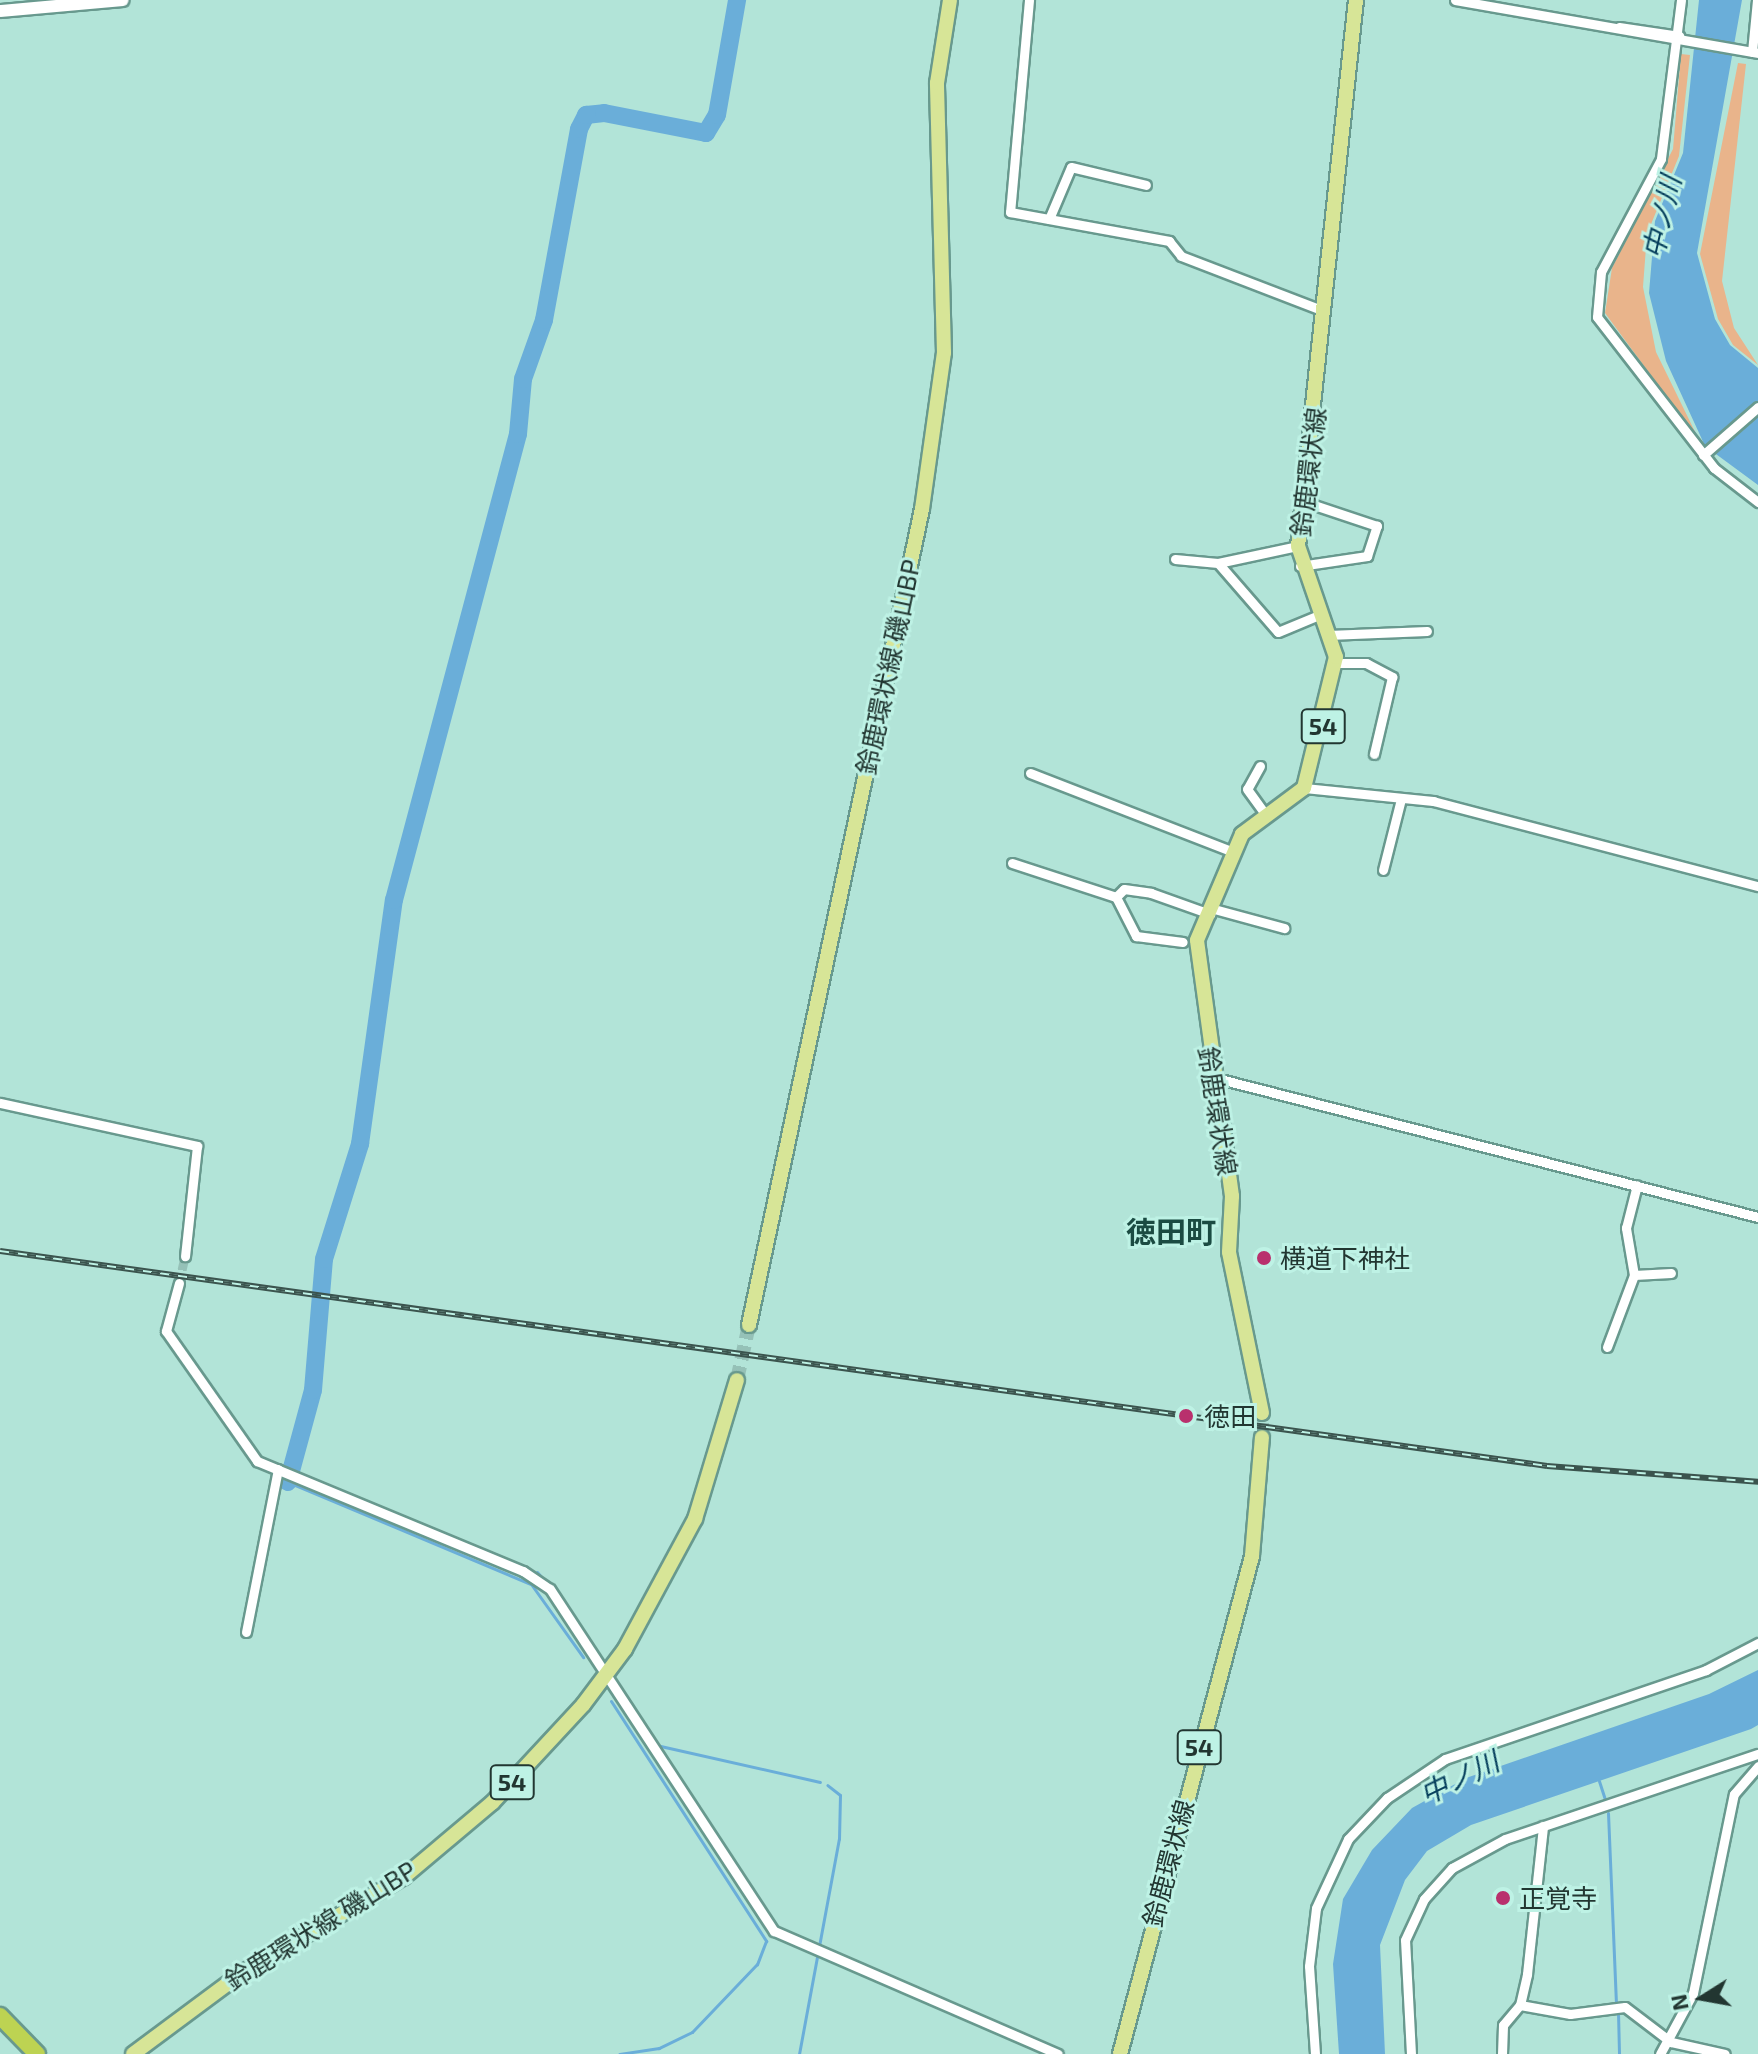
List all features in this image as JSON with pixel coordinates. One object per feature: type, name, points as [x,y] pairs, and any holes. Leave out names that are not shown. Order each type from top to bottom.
[{"type":"highway","points":[[0,2016],[37,2054]]},
{"type":"main road","name":"鈴鹿環状線 磯山BP","points":[[749,1325],[922,509],[944,353],[937,83],[950,0]]},
{"type":"main road","name":"鈴鹿環状線","points":[[1262,1413],[1229,1252],[1232,1196],[1196,966],[1197,940],[1212,911],[1234,852],[1265,814],[1304,788],[1334,663],[1328,635],[1300,566],[1298,546],[1328,313],[1356,0]]},
{"type":"main road","name":"鈴鹿環状線 磯山BP","points":[[133,2054],[242,1973],[404,1877],[492,1803],[605,1675],[695,1519],[737,1380]]},
{"type":"main road","name":"鈴鹿環状線","points":[[1120,2054],[1252,1556],[1262,1437]]},
{"type":"street","points":[[0,11],[123,0]]},
{"type":"street","points":[[1029,0],[1010,212],[1169,241],[1181,256],[1328,313]]},
{"type":"street","points":[[1455,0],[1582,26],[1753,52],[1757,0]]},
{"type":"street","points":[[1681,0],[1679,40],[1661,159],[1605,263],[1595,305],[1610,341],[1703,455],[1758,502]]},
{"type":"street","points":[[1049,219],[1071,167],[1146,185]]},
{"type":"street","points":[[1703,455],[1758,407]]},
{"type":"street","points":[[1300,566],[1367,556],[1377,526],[1302,501]]},
{"type":"street","points":[[1175,559],[1218,563],[1298,546]]},
{"type":"street","points":[[1218,563],[1278,632],[1319,615]]},
{"type":"street","points":[[1328,635],[1427,631]]},
{"type":"street","points":[[1334,663],[1366,663],[1392,677],[1374,754]]},
{"type":"street","points":[[1260,766],[1247,789],[1265,814]]},
{"type":"street","points":[[1030,773],[1234,852]]},
{"type":"street","points":[[1304,788],[1401,799],[1758,886]]},
{"type":"street","points":[[1383,870],[1401,799]]},
{"type":"street","points":[[1012,863],[1116,897],[1136,936],[1183,942]]},
{"type":"street","points":[[1116,897],[1124,889],[1151,893],[1284,928]]},
{"type":"street","points":[[1212,1077],[1758,1217]]},
{"type":"street","points":[[0,1103],[197,1146],[185,1256]]},
{"type":"street","points":[[1607,1347],[1634,1275],[1626,1228],[1637,1185]]},
{"type":"street","points":[[1634,1275],[1671,1273]]},
{"type":"street","points":[[179,1283],[166,1331],[257,1461],[532,1575],[550,1589],[774,1931],[1058,2054]]},
{"type":"street","points":[[246,1632],[280,1470]]},
{"type":"street","points":[[1315,2054],[1309,1966],[1316,1908],[1348,1839],[1387,1798],[1445,1759],[1706,1670],[1758,1643]]},
{"type":"street","points":[[1411,2054],[1404,1952],[1417,1910],[1465,1858],[1543,1826],[1758,1754]]},
{"type":"street","points":[[1660,2054],[1671,2042],[1693,1993],[1734,1794],[1758,1766]]},
{"type":"street","points":[[1502,2054],[1503,2025],[1520,2005],[1541,1885],[1543,1826]]},
{"type":"street","points":[[1520,2005],[1570,2014],[1617,2008],[1671,2042],[1725,2054]]},
{"type":"shaded area","points":[[1681,54],[1690,55],[1679,156],[1647,234],[1643,287],[1656,352],[1700,442],[1605,313],[1612,268],[1673,149]]},
{"type":"shaded area","points":[[1738,63],[1746,64],[1722,281],[1734,328],[1758,365],[1733,345],[1718,319],[1700,254]]},
{"type":"water","name":"中ノ川","points":[[1699,0],[1742,0],[1697,253],[1715,319],[1730,345],[1758,368],[1758,485],[1705,446],[1666,361],[1649,293],[1655,221],[1683,153]]},
{"type":"water","points":[[1758,1670],[1758,1725],[1751,1729],[1471,1825],[1427,1851],[1405,1880],[1380,1945],[1385,2054],[1339,2054],[1333,1964],[1343,1899],[1372,1850],[1412,1808],[1466,1778],[1709,1694]]},
{"type":"waterway","points":[[288,1482],[313,1390],[324,1259],[360,1144],[394,900],[518,434],[523,379],[544,320],[579,129],[586,115],[604,113],[706,133],[717,115],[737,0]]},
{"type":"waterway","points":[[288,1482],[531,1584],[583,1657]]},
{"type":"waterway","points":[[537,1572],[566,1605]]},
{"type":"waterway","points":[[611,1701],[766,1941],[757,1964],[692,2032],[659,2048],[619,2054]]},
{"type":"waterway","points":[[656,1745],[820,1782]]},
{"type":"waterway","points":[[1599,1781],[1605,1800]]},
{"type":"waterway","points":[[799,2054],[839,1839],[840,1795],[827,1785]]},
{"type":"waterway","points":[[1608,1813],[1616,2004]]},
{"type":"waterway","points":[[1618,2012],[1619,2054]]},
{"type":"tunnel","points":[[179,1283],[185,1256]]},
{"type":"tunnel","points":[[737,1380],[749,1325]]},
{"type":"tunnel","points":[[1262,1413],[1262,1437]]},
{"type":"railway","points":[[0,1251],[1547,1466],[1758,1482]]},
{"type":"place","name":"横道下神社","points":[[1264,1258]]},
{"type":"place","name":"徳田","points":[[1186,1416]]},
{"type":"place","name":"正覚寺","points":[[1503,1898]]},
{"type":"district","name":"徳田町","points":[[1171,1231]]}]
